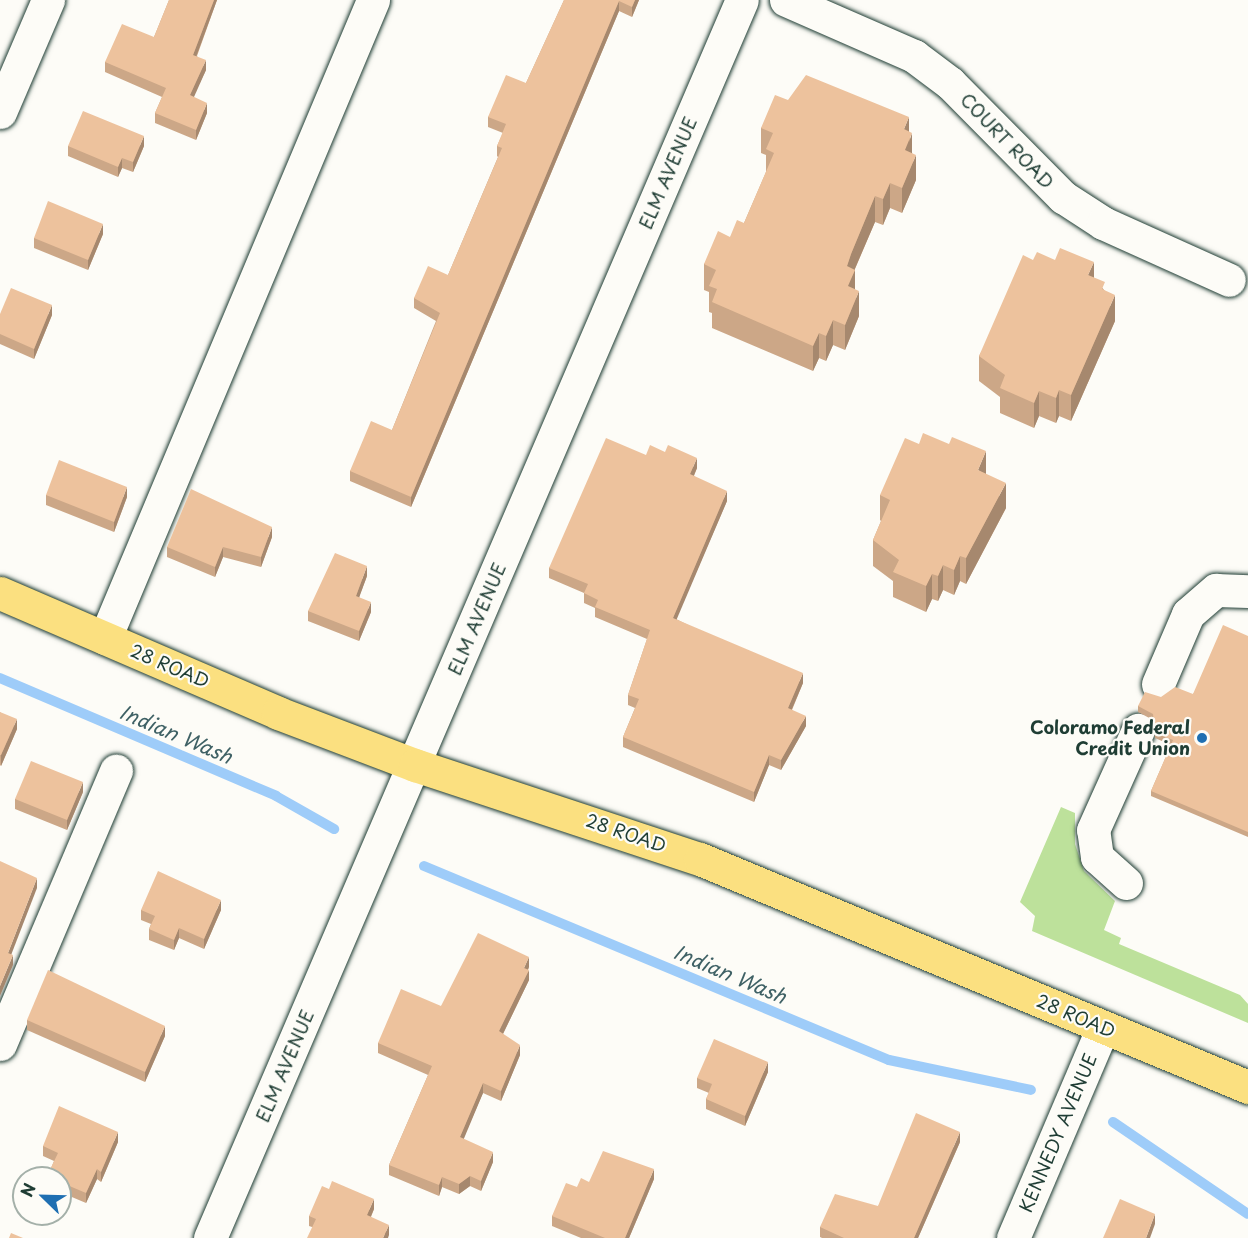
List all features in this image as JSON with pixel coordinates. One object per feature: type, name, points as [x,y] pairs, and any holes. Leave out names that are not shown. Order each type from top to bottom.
[{"type":"main road","name":"28 ROAD","points":[[0,592],[105,638],[415,765],[700,859],[1248,1087]]},
{"type":"street","points":[[0,112],[48,0]]},
{"type":"street","points":[[105,638],[373,0]]},
{"type":"street","name":"ELM AVENUE","points":[[210,1238],[742,0]]},
{"type":"street","name":"COURT ROAD","points":[[786,0],[914,56],[950,83],[1063,197],[1103,223],[1229,280]]},
{"type":"street","points":[[1158,684],[1188,614],[1216,590],[1248,591]]},
{"type":"street","points":[[1126,883],[1097,856],[1093,830],[1138,730]]},
{"type":"street","points":[[0,1044],[116,771]]},
{"type":"street","name":"KENNEDY AVENUE","points":[[1013,1238],[1103,1027]]},
{"type":"green space","points":[[1061,807],[1075,813],[1075,844],[1084,871],[1115,901],[1104,930],[1121,938],[1119,944],[1240,995],[1248,1004],[1248,1023],[1032,931],[1035,916],[1020,902]]},
{"type":"building","points":[[169,0],[214,0],[193,55],[206,60],[190,95],[207,103],[196,130],[155,113],[166,88],[105,62],[122,24],[154,37]]},
{"type":"building","points":[[564,0],[635,0],[632,7],[619,1],[411,497],[350,471],[371,421],[392,430],[440,313],[414,298],[428,266],[448,275],[502,148],[497,146],[506,124],[488,117],[506,75],[526,83]]},
{"type":"building","points":[[806,75],[909,117],[904,129],[912,133],[905,150],[916,155],[902,188],[890,183],[883,199],[875,196],[847,266],[855,270],[848,286],[859,291],[845,325],[833,320],[826,336],[819,333],[813,346],[712,302],[717,289],[709,286],[716,270],[704,264],[718,231],[730,237],[737,220],[744,223],[774,153],[766,149],[773,133],[761,128],[775,95],[788,100]]},
{"type":"building","points":[[83,111],[144,136],[133,162],[122,158],[118,167],[68,146]]},
{"type":"building","points":[[48,201],[103,224],[88,260],[34,238]]},
{"type":"building","points":[[1060,248],[1094,262],[1088,275],[1105,282],[1102,289],[1115,295],[1071,395],[1059,390],[1056,398],[1039,391],[1034,403],[1000,388],[1005,375],[979,356],[1023,255],[1033,260],[1037,252],[1055,260]]},
{"type":"building","points":[[11,288],[52,305],[34,349],[0,334],[0,314]]},
{"type":"building","points":[[923,433],[949,444],[952,437],[986,451],[978,470],[1006,483],[966,558],[960,556],[954,570],[943,565],[938,576],[932,574],[926,586],[893,572],[899,560],[873,540],[890,500],[880,495],[905,438],[919,444]]},
{"type":"building","points":[[606,438],[646,455],[650,445],[665,452],[668,445],[697,458],[690,474],[727,491],[673,618],[803,673],[788,708],[806,716],[781,760],[769,755],[754,792],[623,737],[639,699],[628,695],[650,630],[595,607],[598,600],[584,593],[588,584],[549,568]]},
{"type":"building","points":[[59,460],[127,487],[114,522],[46,495]]},
{"type":"building","points":[[191,489],[272,527],[261,557],[223,547],[215,567],[167,547]]},
{"type":"building","points":[[335,553],[367,566],[356,596],[371,602],[359,631],[308,611]]},
{"type":"building","name":"Coloramo Federal Credit Union","points":[[1223,625],[1248,636],[1248,832],[1151,791],[1173,740],[1155,733],[1153,714],[1138,706],[1145,692],[1161,697],[1175,687],[1193,694]]},
{"type":"building","points":[[0,712],[17,719],[1,755],[0,755]]},
{"type":"building","points":[[31,761],[83,782],[67,820],[15,799]]},
{"type":"building","points":[[0,861],[37,878],[8,953],[13,955],[0,986]]},
{"type":"building","points":[[158,871],[221,900],[204,939],[179,928],[174,940],[149,929],[155,916],[141,910]]},
{"type":"building","points":[[478,933],[529,957],[524,968],[529,970],[499,1031],[520,1045],[501,1091],[483,1083],[460,1137],[493,1152],[481,1181],[470,1176],[459,1184],[442,1177],[439,1185],[389,1165],[432,1066],[378,1043],[401,989],[441,1006]]},
{"type":"building","points":[[48,970],[165,1026],[145,1072],[27,1020]]},
{"type":"building","points":[[714,1039],[768,1062],[745,1116],[706,1099],[712,1084],[697,1078]]},
{"type":"building","points":[[59,1106],[118,1132],[101,1172],[97,1169],[86,1193],[72,1187],[72,1166],[52,1166],[58,1153],[43,1146]]},
{"type":"building","points":[[916,1113],[960,1132],[914,1238],[844,1238],[820,1227],[835,1194],[878,1206]]},
{"type":"building","points":[[603,1151],[654,1169],[625,1238],[605,1238],[552,1216],[566,1183],[577,1187],[581,1178],[589,1182]]},
{"type":"building","points":[[332,1181],[374,1199],[367,1215],[389,1225],[383,1238],[307,1238],[316,1219],[309,1216],[322,1186],[329,1189]]},
{"type":"building","points":[[1120,1199],[1155,1214],[1146,1238],[1103,1238]]},
{"type":"building","points":[[11,1233],[23,1238],[9,1238]]},
{"type":"waterway","name":"Indian Wash","points":[[0,678],[276,796],[334,829]]},
{"type":"waterway","name":"Indian Wash","points":[[424,866],[889,1060],[1031,1090]]},
{"type":"waterway","name":"Indian Wash","points":[[1113,1122],[1248,1214]]},
{"type":"place","name":"Coloramo Federal Credit Union","points":[[1202,738]]}]
